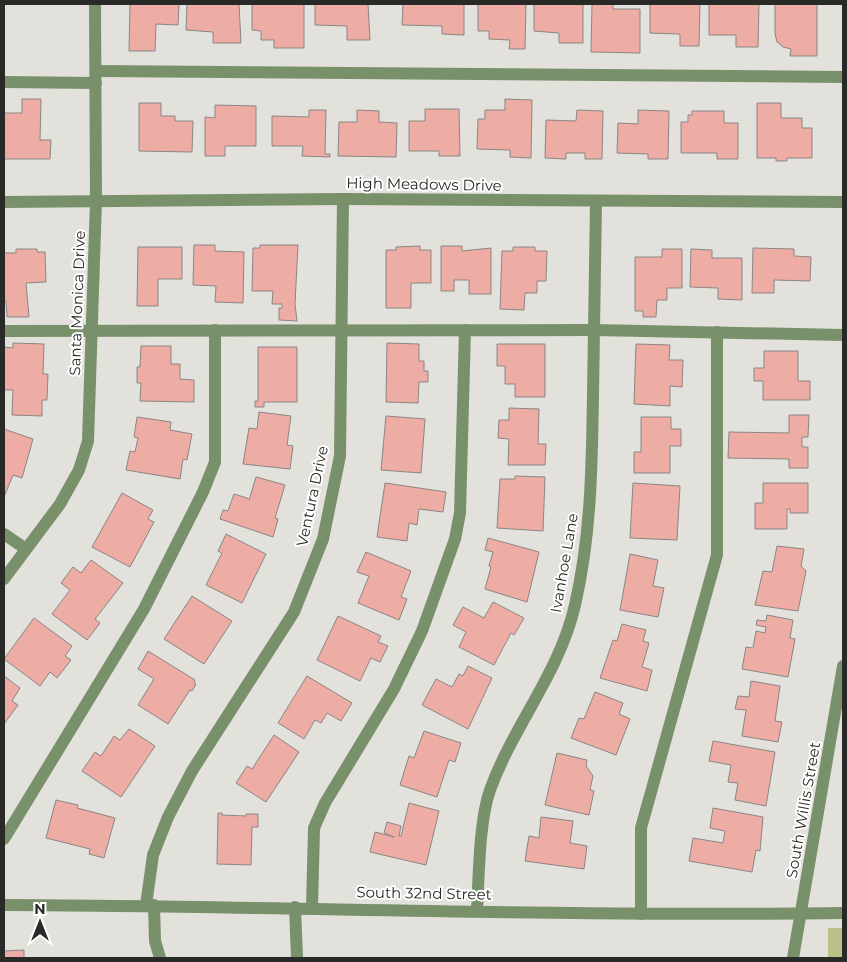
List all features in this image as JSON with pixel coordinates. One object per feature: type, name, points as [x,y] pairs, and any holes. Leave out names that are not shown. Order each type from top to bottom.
[{"type":"street","name":"Santa Monica Drive","points":[[4,579],[60,504],[79,470],[88,441],[96,200],[95,4]]},
{"type":"street","points":[[4,82],[96,77],[843,77]]},
{"type":"street","name":"High Meadows Drive","points":[[4,202],[343,199],[843,202]]},
{"type":"street","name":"Ventura Drive","points":[[160,958],[155,941],[150,905],[153,855],[168,817],[192,771],[294,612],[323,540],[340,456],[343,199]]},
{"type":"street","name":"Ivanhoe Lane","points":[[477,910],[481,843],[489,792],[507,749],[560,650],[575,607],[591,499],[596,202]]},
{"type":"street","points":[[4,839],[144,609],[203,492],[215,462],[215,330]]},
{"type":"street","points":[[312,908],[314,828],[325,803],[394,689],[422,631],[455,538],[460,513],[465,330]]},
{"type":"street","points":[[4,331],[594,330],[843,335]]},
{"type":"street","points":[[641,914],[641,828],[717,555],[717,332]]},
{"type":"street","points":[[4,534],[26,549]]},
{"type":"street","name":"South Willis Street","points":[[792,958],[802,913],[843,666]]},
{"type":"street","name":"South 32nd Street","points":[[4,905],[295,907],[641,914],[843,913]]},
{"type":"street","points":[[295,907],[297,958]]},
{"type":"green space","points":[[828,928],[843,928],[843,958],[828,958]]},
{"type":"building","points":[[130,4],[179,4],[178,25],[156,24],[155,51],[129,51]]},
{"type":"building","points":[[187,4],[239,4],[241,43],[213,43],[213,32],[186,30]]},
{"type":"building","points":[[252,4],[304,4],[304,48],[274,48],[274,40],[261,40],[261,31],[252,30]]},
{"type":"building","points":[[315,4],[368,4],[370,40],[347,40],[347,26],[315,25]]},
{"type":"building","points":[[403,4],[464,4],[464,35],[442,34],[442,26],[402,25]]},
{"type":"building","points":[[478,4],[526,4],[525,49],[509,49],[510,40],[489,39],[489,31],[478,31]]},
{"type":"building","points":[[534,4],[583,4],[583,43],[559,43],[559,33],[534,31]]},
{"type":"building","points":[[592,4],[613,4],[613,9],[640,9],[640,53],[591,52]]},
{"type":"building","points":[[650,4],[700,4],[699,46],[680,46],[680,34],[650,33]]},
{"type":"building","points":[[709,4],[759,4],[758,47],[736,47],[736,35],[709,35]]},
{"type":"building","points":[[775,4],[817,4],[817,56],[790,56],[791,49],[783,47],[777,42],[775,34]]},
{"type":"building","points":[[22,99],[41,99],[40,140],[51,140],[50,159],[4,159],[4,113],[22,113]]},
{"type":"building","points":[[505,99],[532,100],[531,158],[510,157],[510,150],[477,149],[478,119],[485,119],[485,110],[505,110]]},
{"type":"building","points":[[139,103],[161,103],[161,116],[175,116],[175,121],[193,121],[192,152],[139,151]]},
{"type":"building","points":[[757,103],[781,103],[781,118],[802,118],[802,128],[812,128],[812,158],[787,158],[787,161],[776,161],[776,158],[757,158]]},
{"type":"building","points":[[215,105],[256,106],[256,146],[225,146],[225,156],[205,156],[205,117],[215,118]]},
{"type":"building","points":[[425,109],[459,109],[460,156],[439,156],[439,151],[409,151],[409,121],[425,121]]},
{"type":"building","points":[[309,110],[326,110],[325,154],[330,154],[330,157],[302,156],[303,146],[272,146],[272,116],[309,117]]},
{"type":"building","points":[[357,110],[379,111],[379,122],[397,123],[396,157],[338,156],[339,122],[357,122]]},
{"type":"building","points":[[577,110],[603,111],[602,159],[585,159],[585,153],[566,153],[566,159],[545,158],[546,120],[576,121]]},
{"type":"building","points":[[638,110],[669,111],[668,159],[648,159],[648,154],[617,153],[618,123],[638,124]]},
{"type":"building","points":[[692,111],[724,111],[724,123],[738,123],[738,159],[717,159],[717,153],[681,153],[681,122],[688,122],[688,115],[692,115]]},
{"type":"building","points":[[194,245],[215,245],[215,251],[244,252],[243,303],[215,302],[216,286],[193,285]]},
{"type":"building","points":[[260,245],[298,245],[295,304],[297,321],[279,320],[279,308],[282,308],[282,304],[272,304],[273,291],[252,291],[253,248],[260,248]]},
{"type":"building","points":[[420,246],[420,250],[431,250],[431,283],[411,283],[411,308],[386,308],[386,250],[396,250],[396,247]]},
{"type":"building","points":[[441,246],[462,246],[462,251],[491,248],[491,294],[469,294],[469,280],[454,280],[454,291],[441,291]]},
{"type":"building","points":[[138,247],[182,247],[182,279],[158,279],[158,306],[137,306]]},
{"type":"building","points":[[513,247],[535,247],[535,251],[547,251],[546,281],[537,281],[537,293],[525,293],[524,310],[500,309],[502,251],[513,251]]},
{"type":"building","points":[[753,248],[794,249],[794,256],[811,257],[810,281],[774,280],[774,293],[752,293]]},
{"type":"building","points":[[16,249],[37,249],[37,252],[45,252],[46,282],[26,283],[29,317],[7,317],[6,301],[4,301],[4,253],[16,253]]},
{"type":"building","points":[[662,249],[682,249],[682,288],[667,288],[667,300],[657,300],[656,317],[643,317],[643,311],[635,311],[635,257],[662,257]]},
{"type":"building","points":[[691,249],[712,250],[712,258],[742,258],[742,300],[718,299],[718,288],[690,287]]},
{"type":"building","points":[[13,343],[44,344],[43,374],[48,374],[47,400],[42,400],[42,416],[12,415],[13,390],[4,390],[4,347],[13,348]]},
{"type":"building","points":[[387,343],[419,344],[419,361],[424,361],[424,371],[428,371],[428,382],[419,382],[418,403],[386,402]]},
{"type":"building","points":[[497,344],[545,344],[545,397],[515,397],[515,384],[505,384],[505,366],[497,366]]},
{"type":"building","points":[[636,344],[670,345],[669,360],[683,360],[682,387],[670,386],[670,406],[634,404]]},
{"type":"building","points":[[141,346],[171,346],[171,364],[180,364],[180,379],[194,380],[194,402],[140,401],[141,383],[137,383],[137,367],[140,367]]},
{"type":"building","points":[[258,347],[297,347],[297,402],[264,402],[264,407],[255,407],[255,401],[258,401]]},
{"type":"building","points":[[764,351],[798,351],[798,381],[810,381],[810,400],[763,400],[763,381],[754,381],[754,368],[764,368]]},
{"type":"building","points":[[509,408],[539,409],[538,444],[546,444],[545,465],[508,465],[509,439],[498,438],[499,420],[509,420]]},
{"type":"building","points":[[259,412],[291,416],[287,445],[293,446],[290,469],[243,464],[249,428],[257,429]]},
{"type":"building","points":[[789,415],[809,415],[808,437],[802,437],[802,447],[808,447],[808,468],[789,468],[789,459],[728,458],[729,432],[789,433]]},
{"type":"building","points":[[386,416],[425,419],[421,473],[381,470]]},
{"type":"building","points":[[137,417],[171,422],[170,430],[192,434],[187,460],[183,459],[180,479],[126,470],[130,451],[135,452],[138,438],[134,437]]},
{"type":"building","points":[[641,417],[671,417],[671,429],[681,429],[681,446],[670,446],[670,473],[634,473],[634,452],[641,452]]},
{"type":"building","points":[[4,429],[33,439],[22,478],[13,475],[4,497]]},
{"type":"building","points":[[515,476],[545,477],[543,531],[497,528],[500,479],[515,479]]},
{"type":"building","points":[[256,477],[285,485],[275,518],[278,519],[273,537],[220,519],[223,510],[228,511],[234,494],[249,500]]},
{"type":"building","points":[[385,483],[446,492],[443,512],[419,509],[417,525],[409,523],[407,541],[377,537]]},
{"type":"building","points":[[633,483],[680,486],[677,540],[630,538]]},
{"type":"building","points":[[763,483],[808,483],[808,513],[790,513],[790,509],[787,509],[787,529],[755,529],[755,503],[763,503]]},
{"type":"building","points":[[122,493],[153,510],[148,519],[154,522],[130,567],[92,547]]},
{"type":"building","points":[[226,534],[266,554],[242,603],[206,585],[222,553],[218,551]]},
{"type":"building","points":[[488,538],[539,552],[527,602],[485,589],[493,552],[485,550]]},
{"type":"building","points":[[777,546],[804,549],[801,566],[806,571],[798,611],[755,605],[763,571],[772,572]]},
{"type":"building","points":[[366,552],[411,571],[401,597],[407,599],[399,620],[358,603],[369,576],[357,572]]},
{"type":"building","points":[[630,554],[658,560],[653,586],[664,588],[658,617],[620,610]]},
{"type":"building","points":[[91,560],[123,583],[95,619],[100,623],[87,640],[52,614],[70,590],[61,583],[73,567],[81,573]]},
{"type":"building","points":[[192,596],[232,621],[204,664],[164,639]]},
{"type":"building","points":[[493,602],[524,618],[514,635],[511,633],[494,665],[459,647],[466,632],[453,625],[463,607],[484,618]]},
{"type":"building","points":[[767,615],[793,620],[790,638],[795,639],[788,677],[742,669],[746,647],[753,648],[756,631],[765,633],[766,627],[756,625],[757,620],[766,621]]},
{"type":"building","points":[[338,616],[381,636],[378,642],[388,646],[380,662],[371,658],[360,681],[317,660]]},
{"type":"building","points":[[34,618],[72,646],[65,656],[71,660],[57,678],[50,672],[40,686],[4,659]]},
{"type":"building","points":[[622,624],[646,630],[643,641],[649,643],[642,667],[652,670],[647,691],[600,678],[613,640],[617,641]]},
{"type":"building","points":[[148,651],[195,680],[194,683],[196,684],[192,691],[190,690],[168,724],[138,705],[154,679],[138,669]]},
{"type":"building","points":[[468,666],[492,678],[468,729],[422,705],[436,679],[452,687],[459,674],[463,676]]},
{"type":"building","points":[[4,676],[20,688],[12,701],[18,705],[4,724]]},
{"type":"building","points":[[307,676],[352,703],[341,721],[327,713],[321,723],[315,720],[304,739],[278,723]]},
{"type":"building","points":[[751,681],[780,686],[775,721],[782,722],[778,742],[742,736],[746,710],[735,709],[738,696],[749,697]]},
{"type":"building","points":[[595,692],[623,703],[619,714],[630,719],[616,755],[571,738],[579,718],[584,719]]},
{"type":"building","points":[[129,729],[155,746],[121,797],[82,771],[95,752],[101,756],[114,736],[120,740]]},
{"type":"building","points":[[424,731],[461,743],[455,762],[449,760],[437,797],[400,785],[409,756],[414,758]]},
{"type":"building","points":[[274,735],[299,752],[266,802],[236,783],[247,766],[252,769]]},
{"type":"building","points":[[713,741],[775,752],[766,806],[735,800],[738,783],[728,782],[731,765],[709,761]]},
{"type":"building","points":[[557,753],[587,760],[586,766],[593,776],[590,790],[594,791],[589,815],[545,805]]},
{"type":"building","points":[[56,800],[78,805],[77,808],[115,818],[104,858],[89,854],[90,849],[46,838]]},
{"type":"building","points":[[409,803],[439,811],[426,865],[370,852],[375,832],[394,837],[384,833],[387,822],[401,826],[399,836],[401,836]]},
{"type":"building","points":[[713,808],[763,817],[760,851],[756,850],[752,872],[689,861],[693,838],[723,843],[725,831],[710,828]]},
{"type":"building","points":[[218,813],[222,813],[222,815],[246,816],[246,814],[258,814],[258,827],[252,827],[251,865],[217,864]]},
{"type":"building","points":[[541,817],[573,821],[570,843],[587,846],[584,869],[525,861],[529,836],[539,838]]},
{"type":"building","points":[[24,950],[24,958],[4,958],[4,951]]}]
